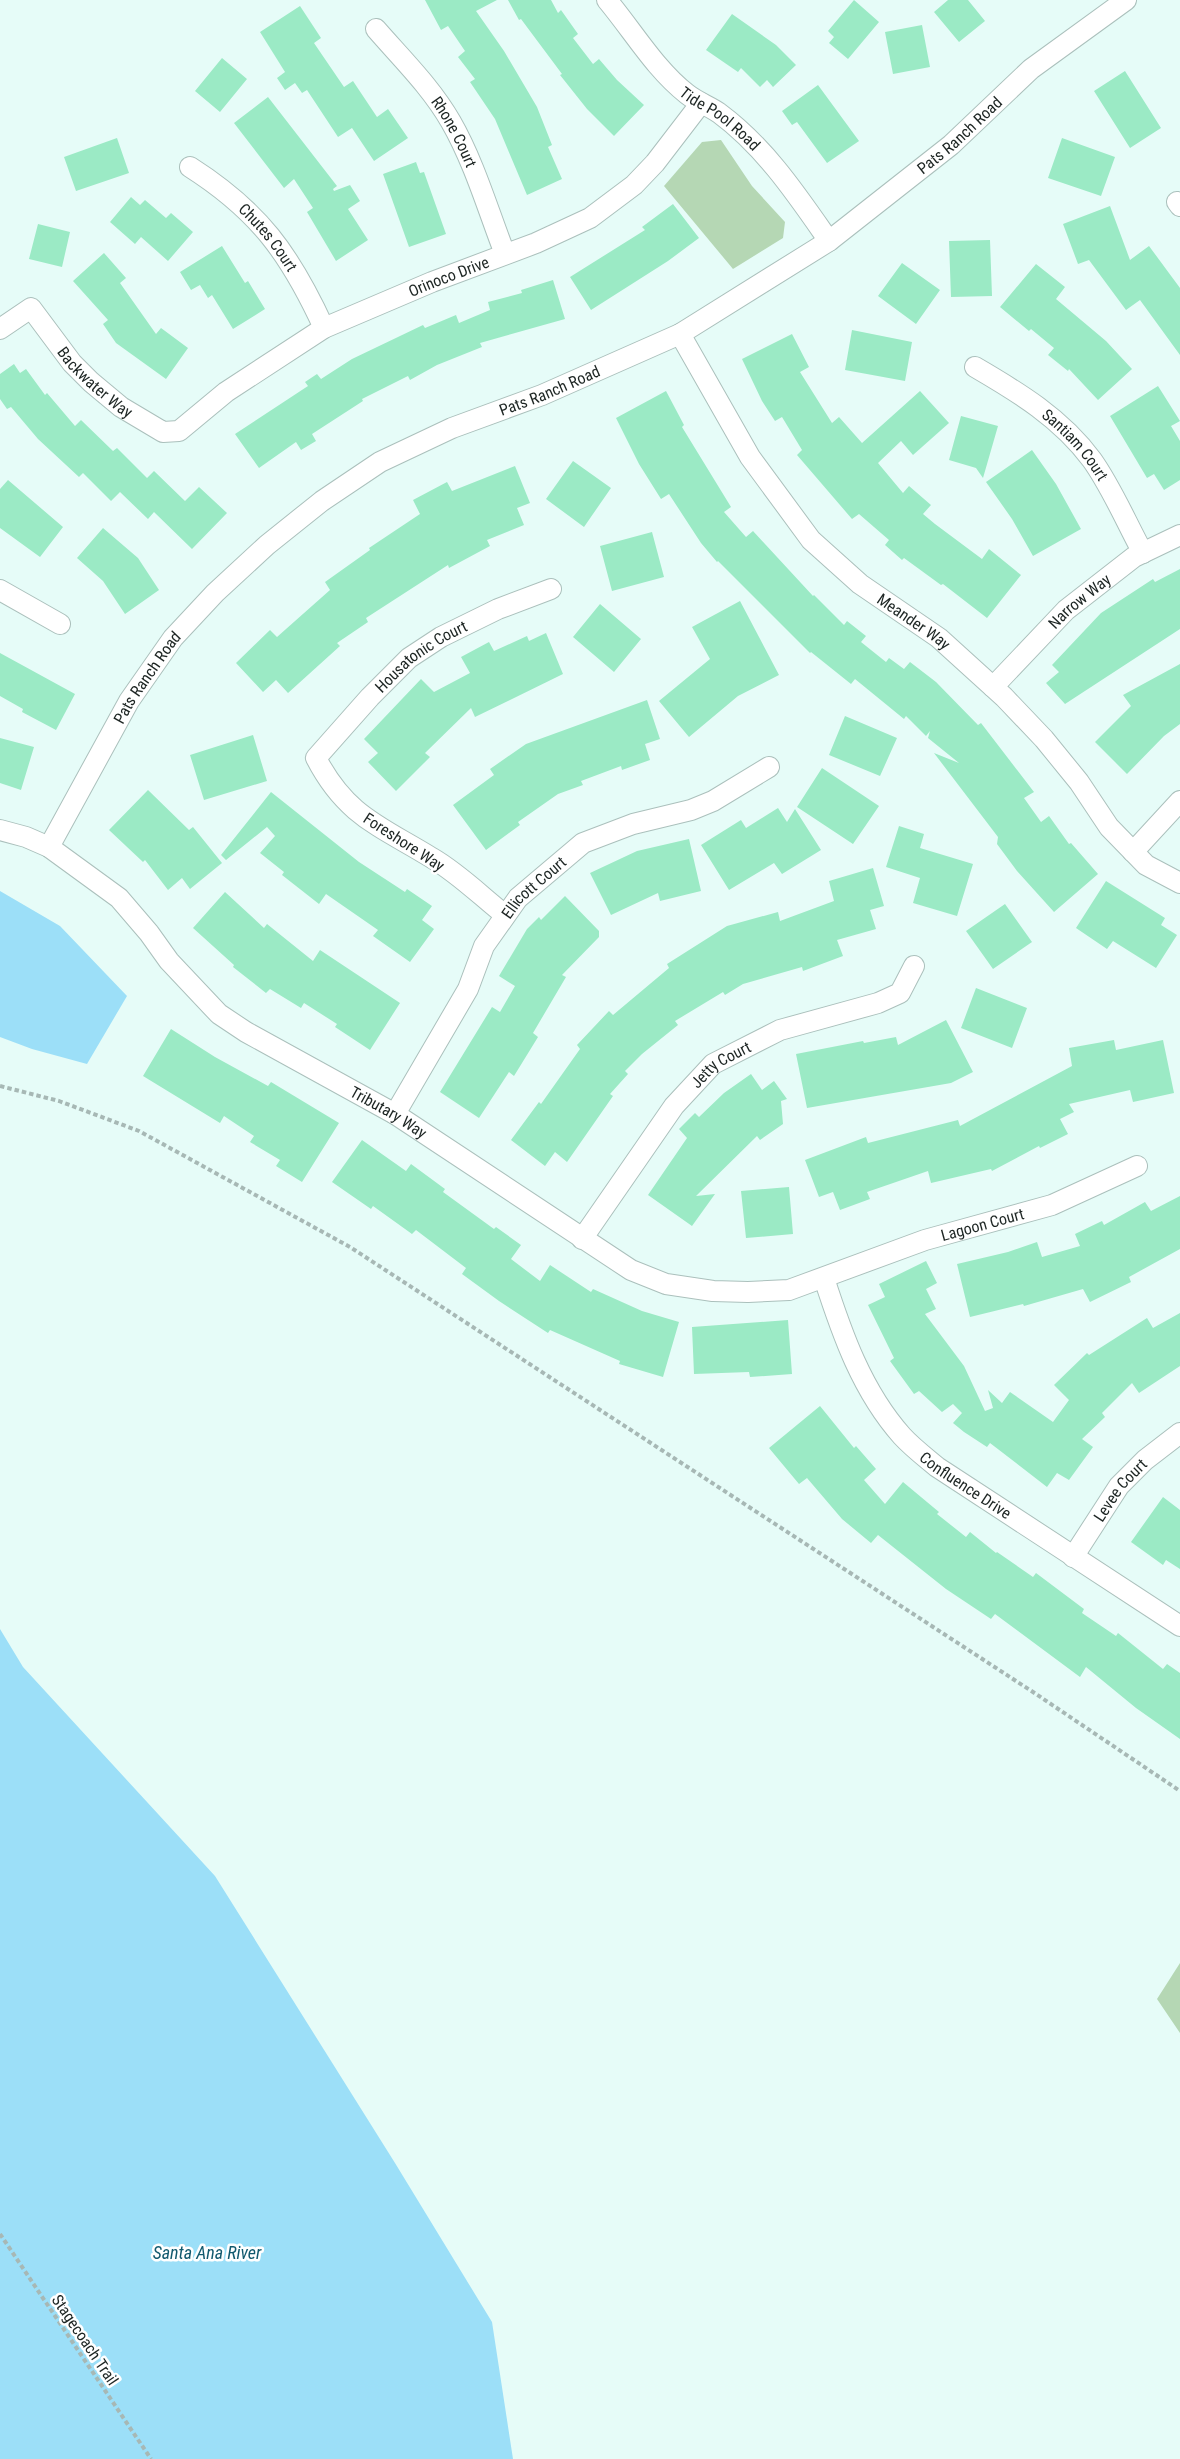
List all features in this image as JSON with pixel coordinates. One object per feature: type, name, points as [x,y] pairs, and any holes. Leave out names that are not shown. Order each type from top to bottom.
[{"type":"street","name":"Tide Pool Road","points":[[607,0],[653,60],[688,95],[719,113],[764,155],[789,184],[829,242]]},
{"type":"street","name":"Pats Ranch Road","points":[[49,847],[129,701],[173,639],[215,593],[267,545],[322,501],[380,462],[452,428],[542,395],[680,334],[829,242],[951,145],[1031,69],[1126,0]]},
{"type":"street","name":"Rhone Court","points":[[376,29],[428,88],[452,122],[505,254]]},
{"type":"street","name":"Orinoco Drive","points":[[179,431],[226,392],[324,328],[380,303],[536,243],[590,218],[634,185],[655,163],[701,103]]},
{"type":"street","name":"Chutes Court","points":[[190,167],[221,187],[273,237],[324,328]]},
{"type":"street","name":"Backwater Way","points":[[0,329],[31,308],[72,363],[121,407],[163,432],[179,431]]},
{"type":"street","name":"Meander Way","points":[[680,334],[750,457],[811,540],[860,584],[939,638],[993,687],[1044,738],[1079,782],[1109,827],[1146,865],[1180,883]]},
{"type":"street","name":"Santiam Court","points":[[975,367],[1024,396],[1071,435],[1092,461],[1143,553]]},
{"type":"street","name":"Narrow Way","points":[[993,687],[1066,610],[1143,553],[1180,535]]},
{"type":"street","name":"Housatonic Court","points":[[316,758],[409,657],[498,609],[551,589]]},
{"type":"street","points":[[0,590],[60,624]]},
{"type":"street","name":"Foreshore Way","points":[[316,758],[325,775],[341,796],[367,820],[434,859],[505,915]]},
{"type":"street","name":"Ellicott Court","points":[[395,1114],[468,989],[484,946],[518,898],[583,843],[633,824],[691,810],[714,801],[769,767]]},
{"type":"street","points":[[1133,852],[1180,801]]},
{"type":"street","name":"Tributary Way","points":[[0,830],[49,847],[120,898],[169,961],[219,1014],[246,1032],[395,1114],[631,1270],[666,1284],[713,1291],[789,1290],[824,1278]]},
{"type":"street","name":"Jetty Court","points":[[582,1239],[674,1106],[713,1064],[780,1030],[878,1003],[900,993],[914,966]]},
{"type":"street","name":"Lagoon Court","points":[[824,1278],[925,1240],[1052,1205],[1137,1166]]},
{"type":"street","name":"Confluence Drive","points":[[824,1278],[851,1354],[882,1409],[903,1437],[936,1467],[1180,1626]]},
{"type":"street","name":"Levee Court","points":[[1073,1557],[1119,1486],[1145,1460],[1180,1433]]},
{"type":"path","points":[[0,1086],[59,1101],[139,1131],[350,1247],[1036,1694],[1180,1791]]},
{"type":"path","name":"Stagecoach Trail","points":[[0,2234],[151,2459]]},
{"type":"green space","points":[[721,140],[752,186],[785,222],[783,238],[733,269],[664,186],[702,142]]},
{"type":"green space","points":[[1180,1963],[1180,2033],[1157,1999]]},
{"type":"water","points":[[0,891],[60,926],[127,996],[87,1064],[32,1049],[0,1037]]},
{"type":"water","name":"Santa Ana River","points":[[0,1629],[23,1667],[215,1876],[395,2163],[492,2322],[513,2459],[0,2459]]},
{"type":"building","points":[[425,0],[497,0],[476,11],[504,51],[537,107],[552,145],[548,147],[562,179],[527,195],[495,119],[470,82],[475,79],[458,57],[465,51],[448,26],[441,30]]},
{"type":"building","points":[[508,0],[551,0],[558,13],[561,10],[578,34],[573,38],[593,64],[599,59],[617,80],[644,105],[614,136],[587,109],[560,75],[562,74],[521,19],[519,20]]},
{"type":"building","points":[[854,0],[879,22],[848,59],[829,43],[834,37],[828,31]]},
{"type":"building","points":[[948,0],[968,0],[985,21],[959,42],[934,12]]},
{"type":"building","points":[[300,6],[321,38],[314,43],[344,87],[353,81],[377,117],[388,109],[408,138],[374,161],[352,128],[338,137],[307,90],[302,93],[295,83],[285,90],[277,78],[285,72],[260,32]]},
{"type":"building","points":[[732,14],[776,45],[796,65],[773,87],[767,80],[760,87],[741,68],[738,72],[706,50]]},
{"type":"building","points":[[922,25],[930,67],[893,74],[885,32]]},
{"type":"building","points":[[222,58],[247,79],[220,112],[195,91]]},
{"type":"building","points":[[1125,71],[1161,128],[1130,148],[1094,91]]},
{"type":"building","points":[[818,85],[859,141],[827,163],[797,122],[792,125],[782,111]]},
{"type":"building","points":[[268,97],[337,186],[333,189],[334,191],[350,185],[360,201],[348,209],[368,240],[336,261],[307,212],[313,208],[294,179],[284,188],[234,123]]},
{"type":"building","points":[[117,138],[129,173],[76,191],[64,157]]},
{"type":"building","points":[[1062,138],[1115,157],[1101,196],[1048,178]]},
{"type":"building","points":[[416,162],[420,173],[424,172],[446,234],[409,247],[383,174]]},
{"type":"building","points":[[131,197],[140,205],[145,200],[166,218],[171,213],[193,232],[168,261],[141,237],[135,244],[110,222]]},
{"type":"building","points":[[673,204],[699,238],[668,261],[591,310],[570,277],[645,230],[642,227]]},
{"type":"building","points":[[1110,206],[1130,260],[1149,246],[1180,288],[1180,355],[1140,300],[1126,310],[1089,260],[1078,264],[1063,224]]},
{"type":"building","points":[[38,224],[70,232],[62,267],[29,259]]},
{"type":"building","points":[[990,240],[992,296],[951,297],[949,241]]},
{"type":"building","points":[[222,246],[245,283],[248,281],[265,309],[233,329],[212,295],[208,298],[200,285],[191,290],[180,272]]},
{"type":"building","points":[[104,253],[126,278],[120,283],[156,334],[161,328],[188,348],[166,379],[116,343],[103,324],[108,320],[73,281]]},
{"type":"building","points":[[902,263],[940,290],[916,324],[878,296]]},
{"type":"building","points":[[1036,264],[1065,287],[1056,299],[1106,341],[1132,369],[1098,400],[1069,369],[1068,371],[1048,355],[1054,348],[1000,307]]},
{"type":"building","points":[[553,280],[565,319],[480,343],[482,347],[437,365],[410,380],[408,376],[362,399],[363,401],[312,434],[316,441],[301,450],[296,442],[259,468],[235,434],[308,386],[305,382],[317,374],[321,379],[352,359],[423,325],[425,328],[456,315],[459,323],[490,310],[488,302],[522,293],[521,290]]},
{"type":"building","points":[[852,330],[912,342],[905,381],[845,370]]},
{"type":"building","points":[[792,334],[809,367],[800,372],[832,423],[839,417],[862,443],[920,391],[949,423],[913,455],[901,441],[878,463],[903,493],[909,486],[931,505],[923,514],[935,524],[982,559],[989,549],[1021,575],[987,618],[943,584],[941,585],[904,558],[902,560],[885,545],[889,540],[859,514],[852,519],[797,455],[802,450],[782,417],[775,421],[762,401],[742,359]]},
{"type":"building","points":[[14,364],[20,373],[26,369],[45,395],[47,393],[75,426],[81,420],[113,451],[117,448],[147,478],[154,471],[185,501],[199,487],[227,513],[192,549],[154,512],[148,519],[120,492],[111,501],[83,473],[79,477],[38,439],[11,407],[7,409],[0,399],[0,374]]},
{"type":"building","points":[[1158,386],[1180,421],[1171,426],[1180,441],[1180,480],[1164,490],[1154,474],[1147,478],[1110,416]]},
{"type":"building","points":[[666,391],[684,425],[682,427],[731,507],[724,512],[746,537],[753,531],[813,596],[844,625],[847,621],[866,636],[861,642],[886,662],[889,658],[904,669],[910,662],[936,682],[978,725],[981,723],[1034,792],[1024,798],[1041,822],[1049,816],[1069,844],[1071,843],[1098,874],[1054,912],[1017,871],[997,844],[998,837],[934,753],[959,763],[928,738],[930,731],[926,736],[906,716],[904,719],[855,679],[851,684],[810,653],[717,562],[701,543],[669,494],[661,499],[639,464],[616,418]]},
{"type":"building","points":[[961,416],[998,426],[983,478],[976,468],[949,460]]},
{"type":"building","points":[[1032,450],[1056,484],[1081,529],[1033,556],[1012,519],[986,482]]},
{"type":"building","points":[[573,461],[611,488],[584,527],[546,499]]},
{"type":"building","points":[[515,466],[530,503],[517,508],[524,525],[487,540],[490,546],[449,568],[448,565],[366,618],[368,622],[337,643],[340,646],[288,693],[276,680],[263,692],[236,663],[270,630],[277,637],[330,590],[325,582],[370,550],[369,548],[420,514],[413,500],[447,482],[452,491]]},
{"type":"building","points":[[8,480],[63,527],[40,557],[0,528],[0,489]]},
{"type":"building","points":[[103,528],[138,558],[159,590],[125,614],[103,581],[77,558]]},
{"type":"building","points":[[652,532],[664,577],[612,591],[600,546]]},
{"type":"building","points":[[1180,569],[1180,629],[1065,704],[1046,683],[1059,672],[1052,665],[1101,613],[1153,579],[1155,582]]},
{"type":"building","points":[[740,601],[779,675],[738,696],[689,737],[659,701],[710,659],[692,627]]},
{"type":"building","points":[[600,604],[641,639],[614,672],[573,637]]},
{"type":"building","points":[[546,633],[563,674],[475,717],[471,708],[425,753],[430,757],[396,791],[368,762],[378,753],[364,739],[421,679],[434,692],[470,673],[461,657],[489,642],[494,651],[527,636],[529,641]]},
{"type":"building","points":[[0,653],[75,694],[56,730],[22,712],[23,709],[0,696]]},
{"type":"building","points":[[1180,664],[1180,724],[1164,736],[1127,774],[1095,742],[1131,706],[1123,695]]},
{"type":"building","points":[[647,700],[660,739],[645,744],[650,760],[622,770],[621,766],[581,781],[583,785],[558,794],[518,822],[520,825],[486,850],[453,805],[494,775],[490,769],[526,744]]},
{"type":"building","points":[[845,716],[897,738],[880,776],[829,755]]},
{"type":"building","points":[[253,735],[267,781],[204,800],[190,755]]},
{"type":"building","points":[[0,738],[34,747],[21,790],[0,783]]},
{"type":"building","points":[[822,768],[879,806],[853,844],[797,807]]},
{"type":"building","points":[[148,790],[189,830],[193,827],[222,863],[190,889],[182,878],[168,890],[145,860],[143,862],[109,830]]},
{"type":"building","points":[[271,792],[359,862],[405,892],[407,889],[432,906],[422,920],[434,929],[410,962],[373,936],[378,930],[326,894],[319,904],[282,875],[284,872],[260,853],[275,836],[267,827],[226,860],[221,855]]},
{"type":"building","points":[[778,808],[787,822],[795,809],[821,850],[782,874],[774,863],[729,890],[701,845],[741,820],[746,828]]},
{"type":"building","points":[[899,826],[924,834],[920,848],[973,864],[957,916],[913,903],[920,878],[886,867]]},
{"type":"building","points":[[689,839],[701,891],[660,901],[658,893],[611,915],[590,873],[637,851]]},
{"type":"building","points":[[873,868],[884,906],[870,910],[876,929],[837,940],[843,956],[803,971],[802,967],[743,984],[725,995],[723,992],[675,1021],[678,1025],[625,1071],[628,1074],[610,1094],[613,1096],[567,1162],[555,1152],[545,1166],[511,1140],[539,1102],[541,1104],[580,1049],[577,1045],[609,1011],[613,1015],[669,968],[667,964],[727,926],[778,912],[780,921],[834,901],[829,881]]},
{"type":"building","points":[[1106,881],[1165,918],[1161,925],[1177,935],[1156,968],[1113,941],[1107,949],[1076,928]]},
{"type":"building","points":[[225,892],[264,928],[267,924],[313,961],[320,950],[400,1003],[370,1050],[335,1027],[337,1024],[304,1003],[301,1008],[270,989],[266,993],[233,967],[234,965],[193,928]]},
{"type":"building","points":[[565,896],[599,931],[599,937],[562,975],[566,977],[533,1033],[538,1037],[514,1076],[509,1072],[479,1118],[440,1092],[492,1007],[500,1012],[515,986],[499,976],[527,929],[539,917],[541,920]]},
{"type":"building","points":[[1005,904],[1032,942],[993,969],[966,931]]},
{"type":"building","points":[[976,988],[1027,1008],[1012,1048],[961,1028]]},
{"type":"building","points":[[946,1020],[973,1072],[951,1083],[807,1108],[796,1054],[896,1037],[898,1045]]},
{"type":"building","points":[[171,1029],[215,1057],[268,1086],[271,1082],[339,1123],[302,1182],[276,1166],[280,1160],[250,1142],[254,1136],[224,1116],[220,1123],[143,1076]]},
{"type":"building","points":[[1114,1040],[1116,1050],[1163,1040],[1174,1093],[1133,1102],[1130,1090],[1069,1104],[1074,1112],[1060,1119],[1068,1134],[1040,1148],[1039,1146],[992,1171],[991,1169],[931,1183],[928,1171],[867,1192],[870,1199],[840,1210],[833,1192],[819,1197],[805,1160],[866,1137],[868,1143],[958,1120],[960,1126],[1072,1066],[1069,1048]]},
{"type":"building","points":[[751,1074],[762,1090],[774,1081],[787,1099],[781,1101],[783,1124],[760,1140],[757,1136],[696,1196],[715,1194],[692,1226],[648,1195],[687,1138],[679,1129],[695,1113],[699,1117],[724,1093]]},
{"type":"building","points":[[362,1140],[406,1171],[411,1164],[445,1189],[443,1192],[494,1229],[496,1227],[521,1245],[511,1259],[540,1281],[550,1265],[591,1292],[593,1289],[642,1311],[679,1322],[663,1377],[619,1364],[620,1361],[550,1330],[548,1333],[462,1274],[466,1268],[416,1230],[412,1234],[373,1206],[371,1209],[332,1182]]},
{"type":"building","points":[[789,1187],[793,1234],[746,1238],[741,1191]]},
{"type":"building","points":[[1180,1196],[1180,1249],[1129,1277],[1131,1282],[1090,1302],[1083,1289],[1024,1306],[1023,1304],[970,1317],[957,1264],[1008,1252],[1037,1242],[1042,1257],[1080,1246],[1075,1234],[1102,1221],[1104,1225],[1145,1202],[1151,1211]]},
{"type":"building","points":[[926,1261],[937,1283],[926,1289],[936,1309],[925,1314],[964,1366],[985,1411],[993,1408],[988,1390],[1002,1403],[1010,1392],[1053,1422],[1069,1400],[1054,1385],[1087,1353],[1089,1355],[1147,1318],[1153,1328],[1180,1313],[1180,1366],[1139,1393],[1132,1383],[1102,1413],[1105,1417],[1082,1439],[1093,1447],[1069,1480],[1057,1473],[1047,1487],[990,1443],[987,1447],[953,1423],[962,1413],[953,1404],[942,1412],[919,1391],[914,1394],[890,1361],[894,1358],[868,1305],[885,1297],[879,1284]]},
{"type":"building","points":[[788,1320],[792,1374],[750,1377],[749,1372],[694,1374],[692,1327]]},
{"type":"building","points":[[820,1406],[854,1448],[856,1446],[876,1469],[864,1480],[885,1504],[903,1482],[966,1537],[970,1532],[996,1553],[1033,1577],[1036,1573],[1084,1609],[1082,1613],[1116,1636],[1118,1633],[1163,1669],[1167,1664],[1180,1673],[1180,1739],[1136,1708],[1086,1667],[1080,1677],[995,1614],[991,1619],[946,1589],[878,1535],[871,1543],[842,1519],[807,1478],[799,1484],[769,1448]]},
{"type":"building","points":[[1163,1497],[1180,1510],[1180,1569],[1166,1560],[1163,1565],[1131,1542]]}]
